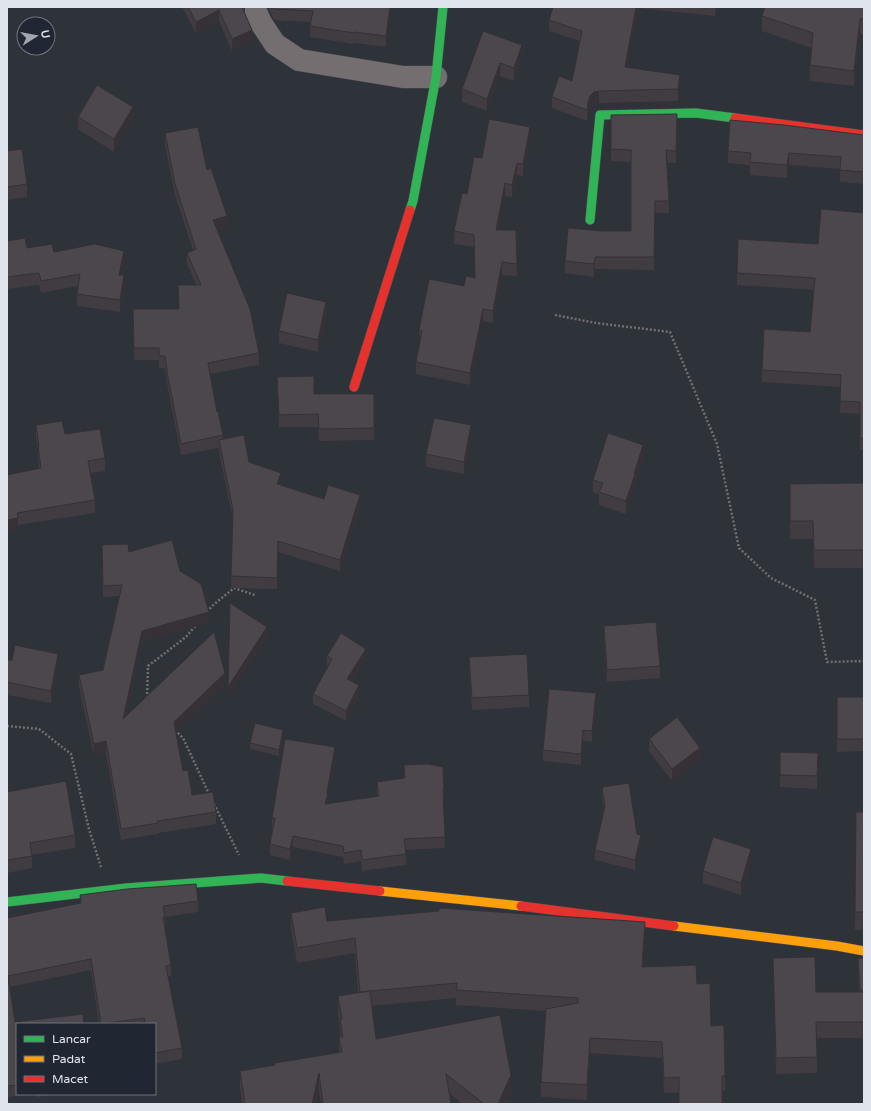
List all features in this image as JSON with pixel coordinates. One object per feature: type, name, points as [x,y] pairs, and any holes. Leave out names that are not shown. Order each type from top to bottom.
[{"type":"street","points":[[254,7],[261,23],[275,44],[299,60],[403,77],[436,77]]},
{"type":"street","points":[[354,387],[413,202],[436,77],[443,7]]},
{"type":"street","points":[[590,220],[600,115],[696,112],[864,135]]},
{"type":"street","points":[[7,902],[126,888],[261,878],[503,904],[837,946],[864,951]]},
{"type":"path","points":[[555,315],[596,323],[670,332],[717,444],[739,548],[771,578],[815,600],[827,662],[864,661]]},
{"type":"path","points":[[204,616],[212,606],[234,588],[255,595]]},
{"type":"path","points":[[147,699],[148,666],[186,637],[199,621]]},
{"type":"path","points":[[7,726],[39,729],[71,754],[89,829],[109,890]]},
{"type":"path","points":[[172,727],[183,738],[209,794]]},
{"type":"path","points":[[212,801],[251,879]]},
{"type":"building","points":[[188,7],[242,7],[252,30],[232,39],[219,10],[196,22]]},
{"type":"building","points":[[273,7],[390,7],[386,36],[354,33],[310,26],[313,11],[274,9]]},
{"type":"building","points":[[553,7],[636,7],[625,67],[680,75],[678,89],[594,92],[590,96],[587,110],[552,97],[559,76],[572,81],[582,31],[549,20]]},
{"type":"building","points":[[765,7],[864,7],[864,19],[860,19],[854,71],[810,65],[813,33],[762,16]]},
{"type":"building","points":[[483,31],[522,45],[514,68],[500,63],[487,99],[462,89]]},
{"type":"building","points":[[97,85],[133,107],[114,139],[78,117]]},
{"type":"building","points":[[677,114],[676,151],[666,150],[669,201],[655,201],[654,257],[595,257],[594,264],[565,261],[568,228],[602,231],[631,231],[631,150],[611,149],[611,115]]},
{"type":"building","points":[[489,119],[530,127],[523,164],[517,163],[512,185],[505,183],[496,230],[516,230],[517,264],[502,262],[493,311],[483,309],[470,373],[416,362],[422,331],[419,330],[429,279],[464,286],[466,276],[475,278],[474,235],[454,231],[462,193],[467,194],[474,157],[482,158]]},
{"type":"building","points":[[730,120],[864,135],[864,172],[840,170],[841,157],[789,153],[787,165],[750,162],[751,153],[728,151]]},
{"type":"building","points":[[198,127],[207,170],[211,168],[227,216],[213,220],[250,309],[259,353],[208,363],[223,435],[181,444],[165,356],[159,356],[159,348],[134,348],[133,309],[179,309],[178,285],[201,285],[187,253],[196,249],[175,184],[165,133]]},
{"type":"building","points":[[22,149],[27,184],[7,187],[7,151]]},
{"type":"building","points":[[821,209],[864,213],[864,438],[860,438],[860,402],[840,401],[841,375],[762,370],[764,329],[810,332],[815,278],[737,273],[738,239],[818,244]]},
{"type":"building","points":[[25,238],[27,248],[52,244],[54,252],[95,244],[124,251],[119,275],[124,275],[120,300],[77,294],[80,274],[41,281],[39,273],[7,277],[7,241]]},
{"type":"building","points":[[287,293],[326,302],[318,340],[279,331]]},
{"type":"building","points":[[314,376],[314,394],[374,394],[374,428],[319,429],[318,414],[279,415],[277,377]]},
{"type":"building","points":[[434,418],[471,425],[464,462],[426,454]]},
{"type":"building","points":[[62,421],[65,434],[100,429],[105,458],[88,461],[95,500],[17,513],[18,518],[7,520],[7,475],[41,468],[36,425]]},
{"type":"building","points":[[608,433],[643,445],[626,501],[599,492],[603,483],[593,480]]},
{"type":"building","points":[[244,435],[249,462],[281,473],[277,484],[324,499],[328,485],[360,495],[340,560],[278,541],[277,578],[231,576],[233,510],[219,440]]},
{"type":"building","points":[[864,483],[864,550],[814,550],[813,521],[790,521],[790,484]]},
{"type":"building","points":[[172,540],[180,571],[201,584],[209,612],[142,631],[123,719],[214,632],[225,673],[174,722],[183,771],[188,770],[192,795],[213,792],[216,812],[157,821],[158,823],[121,829],[106,741],[94,744],[79,675],[103,670],[122,585],[103,586],[102,545],[128,544],[129,552]]},
{"type":"building","points":[[230,603],[267,627],[228,687]]},
{"type":"building","points":[[656,622],[660,666],[607,670],[604,626]]},
{"type":"building","points":[[341,633],[366,649],[347,679],[359,685],[346,711],[313,694],[332,659],[327,656]]},
{"type":"building","points":[[15,645],[58,654],[51,691],[7,682],[7,660],[12,660]]},
{"type":"building","points":[[527,654],[529,695],[472,698],[469,657]]},
{"type":"building","points":[[549,689],[596,693],[592,731],[583,730],[581,754],[543,750]]},
{"type":"building","points":[[837,697],[864,697],[864,739],[837,739]]},
{"type":"building","points":[[677,717],[700,748],[672,769],[649,739]]},
{"type":"building","points":[[255,723],[283,730],[279,750],[250,743]]},
{"type":"building","points":[[285,739],[335,747],[325,804],[379,796],[377,782],[405,778],[404,765],[428,764],[443,767],[445,837],[404,839],[406,854],[362,860],[361,850],[344,853],[343,846],[293,836],[290,849],[270,844],[275,818],[272,818]]},
{"type":"building","points":[[780,752],[818,753],[817,776],[780,775]]},
{"type":"building","points":[[66,781],[75,835],[30,843],[32,856],[7,860],[7,792]]},
{"type":"building","points":[[629,783],[637,834],[641,835],[635,860],[595,850],[605,806],[602,787]]},
{"type":"building","points":[[856,812],[864,812],[864,912],[855,912]]},
{"type":"building","points":[[713,837],[751,849],[741,883],[703,871]]},
{"type":"building","points":[[196,884],[198,901],[163,906],[165,917],[163,917],[171,965],[166,966],[182,1048],[156,1053],[156,1023],[145,1023],[144,1018],[101,1023],[91,959],[8,976],[15,1022],[83,1014],[84,1023],[16,1023],[16,1085],[7,1086],[7,918],[81,903],[80,895],[127,889]]},
{"type":"building","points":[[325,907],[327,921],[439,911],[439,908],[645,922],[642,967],[696,965],[697,984],[710,983],[711,1026],[724,1025],[725,1076],[722,1076],[722,1104],[679,1104],[679,1077],[664,1078],[662,1042],[590,1038],[587,1085],[541,1082],[546,1009],[578,1003],[578,998],[456,990],[457,983],[360,992],[355,938],[297,948],[291,913]]},
{"type":"building","points":[[815,957],[816,992],[864,992],[864,1022],[816,1022],[817,1057],[776,1058],[773,958]]},
{"type":"building","points":[[858,958],[864,958],[864,990],[860,990]]},
{"type":"building","points":[[370,991],[376,1039],[500,1015],[511,1075],[498,1104],[484,1104],[446,1074],[451,1104],[323,1104],[319,1073],[312,1104],[245,1104],[240,1071],[275,1065],[275,1063],[342,1052],[339,1037],[343,1037],[340,1019],[342,1019],[338,996]]},
{"type":"traffic: fast","points":[[410,210],[413,201],[436,77],[443,7]]},
{"type":"traffic: fast","points":[[590,220],[600,115],[696,113],[735,118]]},
{"type":"traffic: fast","points":[[7,902],[126,888],[261,878],[287,881]]},
{"type":"traffic: slow","points":[[380,891],[521,906]]},
{"type":"traffic: slow","points":[[674,926],[837,946],[864,951]]},
{"type":"traffic: jam","points":[[735,118],[864,135]]},
{"type":"traffic: jam","points":[[354,387],[410,210]]},
{"type":"traffic: jam","points":[[287,881],[380,891]]},
{"type":"traffic: jam","points":[[521,906],[674,926]]}]
